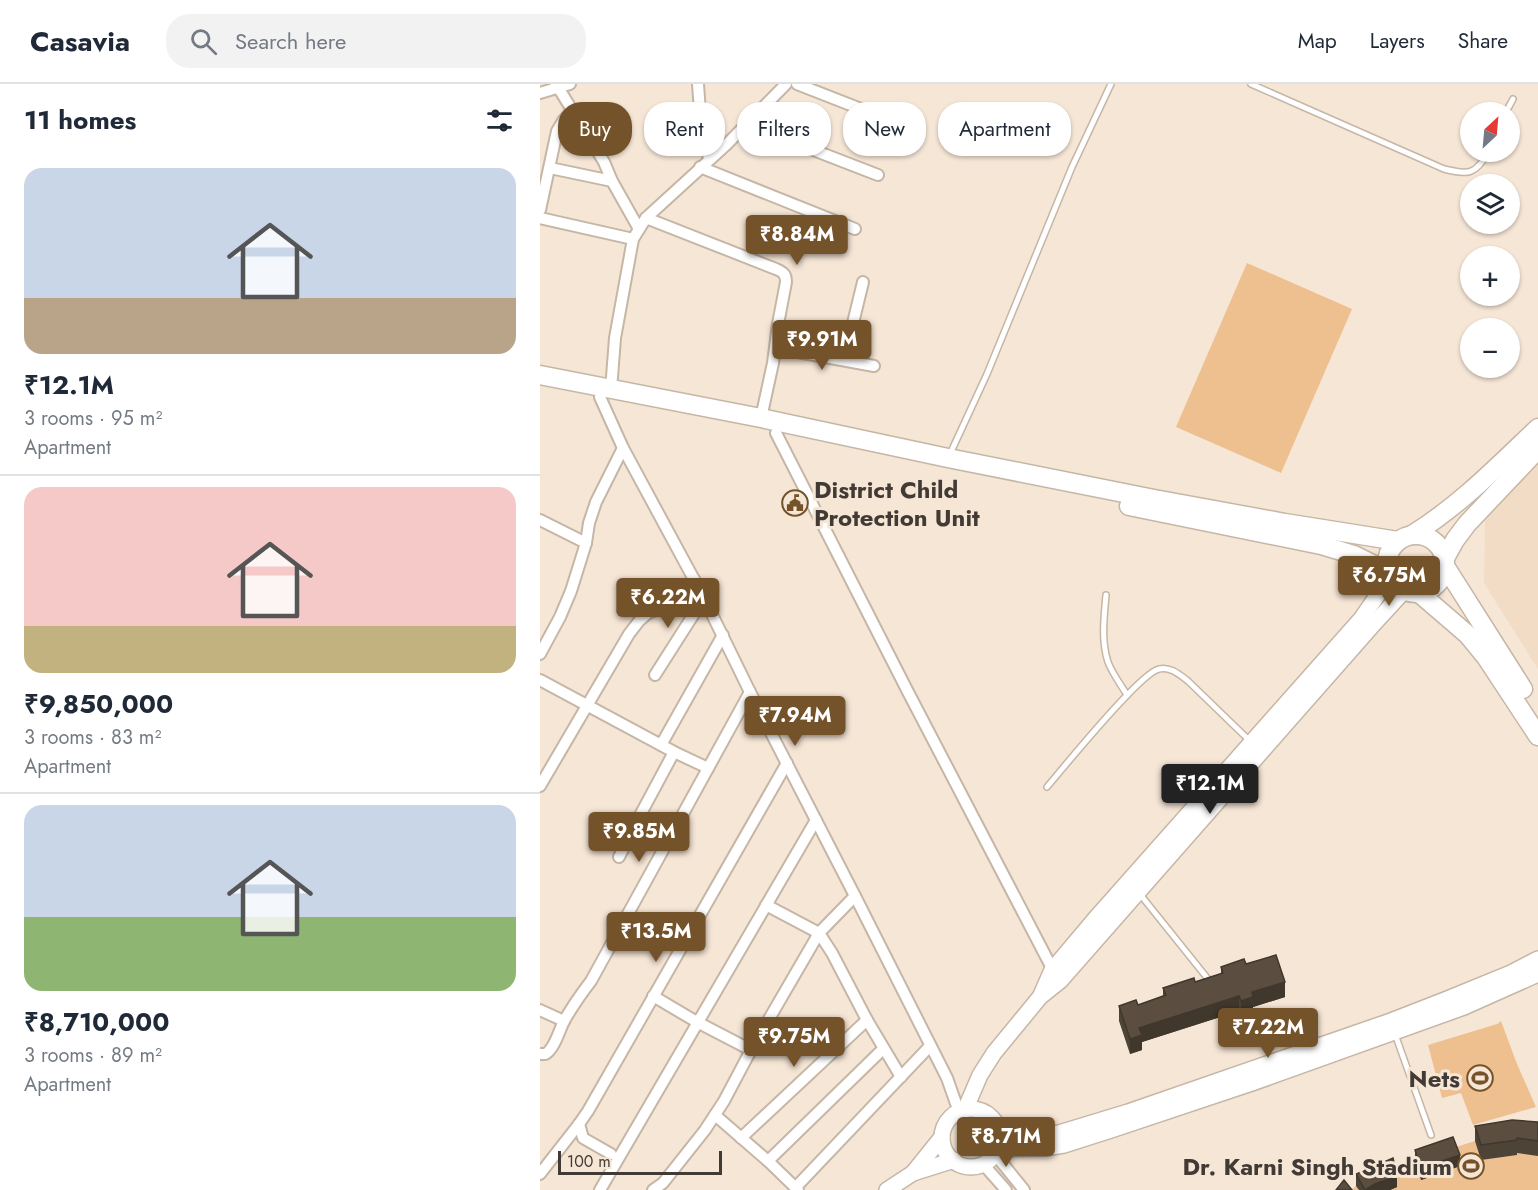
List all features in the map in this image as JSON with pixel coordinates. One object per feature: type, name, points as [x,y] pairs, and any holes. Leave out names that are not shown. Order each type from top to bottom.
[{"type":"main road","points":[[540,375],[605,393],[776,433],[1285,523],[1405,538],[1424,536],[1442,551],[1443,573],[1435,585],[1427,590],[1411,591]]},
{"type":"main road","points":[[540,385],[761,418],[946,463],[1321,545],[1354,555],[1389,574]]},
{"type":"main road","points":[[1538,428],[1483,480],[1433,522],[1405,538],[1390,551],[1388,559],[1389,574],[1396,585],[1411,591],[1445,614],[1468,634],[1486,657],[1538,736]]},
{"type":"main road","points":[[1444,563],[1455,540],[1467,524],[1538,449]]},
{"type":"main road","points":[[1444,563],[1538,714]]},
{"type":"street","points":[[540,93],[556,86],[570,84]]},
{"type":"street","points":[[698,84],[700,112],[709,159]]},
{"type":"street","points":[[768,102],[786,84]]},
{"type":"street","points":[[797,84],[843,102]]},
{"type":"street","points":[[556,86],[566,102]]},
{"type":"street","points":[[540,210],[558,129]]},
{"type":"street","points":[[737,133],[646,218],[636,234],[605,393],[623,447],[723,635],[962,1111]]},
{"type":"street","points":[[600,156],[636,234]]},
{"type":"street","points":[[827,156],[878,176]]},
{"type":"street","points":[[700,167],[855,229]]},
{"type":"street","points":[[550,168],[612,182]]},
{"type":"street","points":[[540,218],[636,234]]},
{"type":"street","points":[[646,218],[784,273],[786,276],[776,348],[761,418]]},
{"type":"street","points":[[844,360],[863,282]]},
{"type":"street","points":[[776,348],[874,366]]},
{"type":"street","points":[[776,433],[1056,976]]},
{"type":"street","points":[[540,654],[571,591],[596,502],[623,447]]},
{"type":"street","points":[[540,520],[586,543]]},
{"type":"street","points":[[962,1111],[994,1053],[1056,976],[1108,903],[1361,619],[1389,574]]},
{"type":"street","points":[[540,786],[629,634],[648,613],[667,605],[694,579]]},
{"type":"street","points":[[1056,976],[1138,892],[1371,627],[1411,591]]},
{"type":"street","points":[[656,675],[704,598]]},
{"type":"street","points":[[661,746],[723,635]]},
{"type":"street","points":[[540,680],[661,746],[708,768]]},
{"type":"street","points":[[540,1054],[548,1053],[564,1021],[591,981],[750,692]]},
{"type":"street","points":[[619,857],[674,752]]},
{"type":"street","points":[[540,1174],[579,1124],[605,1083],[788,763]]},
{"type":"street","points":[[600,1190],[816,820]]},
{"type":"street","points":[[654,1190],[663,1183],[705,1130],[724,1101],[819,933],[855,896]]},
{"type":"street","points":[[766,905],[819,933],[901,1077]]},
{"type":"street","points":[[1393,1026],[1538,959]]},
{"type":"street","points":[[942,1137],[945,1149],[954,1160],[968,1166],[994,1152],[1036,1137],[1128,1112],[1393,1026],[1464,1007],[1538,975]]},
{"type":"street","points":[[653,996],[751,1050]]},
{"type":"street","points":[[540,1010],[564,1021]]},
{"type":"street","points":[[741,1138],[867,1020]]},
{"type":"street","points":[[715,1115],[797,1189],[930,1046]]},
{"type":"street","points":[[768,1161],[884,1049]]},
{"type":"street","points":[[913,1173],[942,1137],[949,1119],[962,1111],[979,1110],[986,1113],[997,1124],[994,1152],[1006,1190]]},
{"type":"street","points":[[579,1124],[583,1138],[611,1154]]},
{"type":"street","points":[[994,1152],[1024,1190]]},
{"type":"street","points":[[887,1190],[913,1173],[954,1160]]},
{"type":"lane","points":[[946,463],[987,374],[1072,167],[1111,84]]},
{"type":"lane","points":[[1251,84],[1444,169],[1461,173],[1473,170],[1483,162]]},
{"type":"lane","points":[[1106,595],[1104,628],[1108,663],[1127,695]]},
{"type":"lane","points":[[1047,787],[1127,695],[1151,672],[1159,669],[1168,669],[1188,681],[1252,743]]},
{"type":"lane","points":[[1138,892],[1212,984]]},
{"type":"lane","points":[[1393,1026],[1431,1135]]},
{"type":"shaded area","points":[[1247,263],[1352,309],[1281,473],[1176,427]]},
{"type":"shaded area","points":[[1538,462],[1538,669],[1484,583],[1485,515]]},
{"type":"shaded area","name":"Nets","points":[[1501,1021],[1536,1107],[1473,1125],[1461,1093],[1442,1098],[1428,1045]]},
{"type":"shaded area","name":"Dr. Karni Singh Stadium","points":[[1512,1135],[1538,1136],[1538,1190],[1351,1190],[1383,1173],[1453,1148],[1475,1141]]},
{"type":"building","points":[[1276,955],[1285,982],[1252,992],[1253,997],[1241,1001],[1239,996],[1139,1028],[1142,1035],[1130,1039],[1119,1006],[1136,1000],[1138,1005],[1166,995],[1163,988],[1194,978],[1195,982],[1223,973],[1221,967],[1244,959],[1246,964]]},
{"type":"building","points":[[1512,1120],[1538,1122],[1538,1141],[1517,1138],[1517,1140],[1481,1145],[1475,1126]]},
{"type":"building","points":[[1453,1137],[1460,1155],[1421,1168],[1415,1150]]},
{"type":"building","points":[[1393,1158],[1397,1176],[1365,1190],[1356,1174]]},
{"type":"building","points":[[1344,1180],[1352,1190],[1336,1190]]},
{"type":"place","name":"District Child Protection Unit","points":[[795,503]]},
{"type":"place","name":"Nets","points":[[1480,1078]]},
{"type":"place","name":"Dr. Karni Singh Stadium","points":[[1471,1166]]}]
